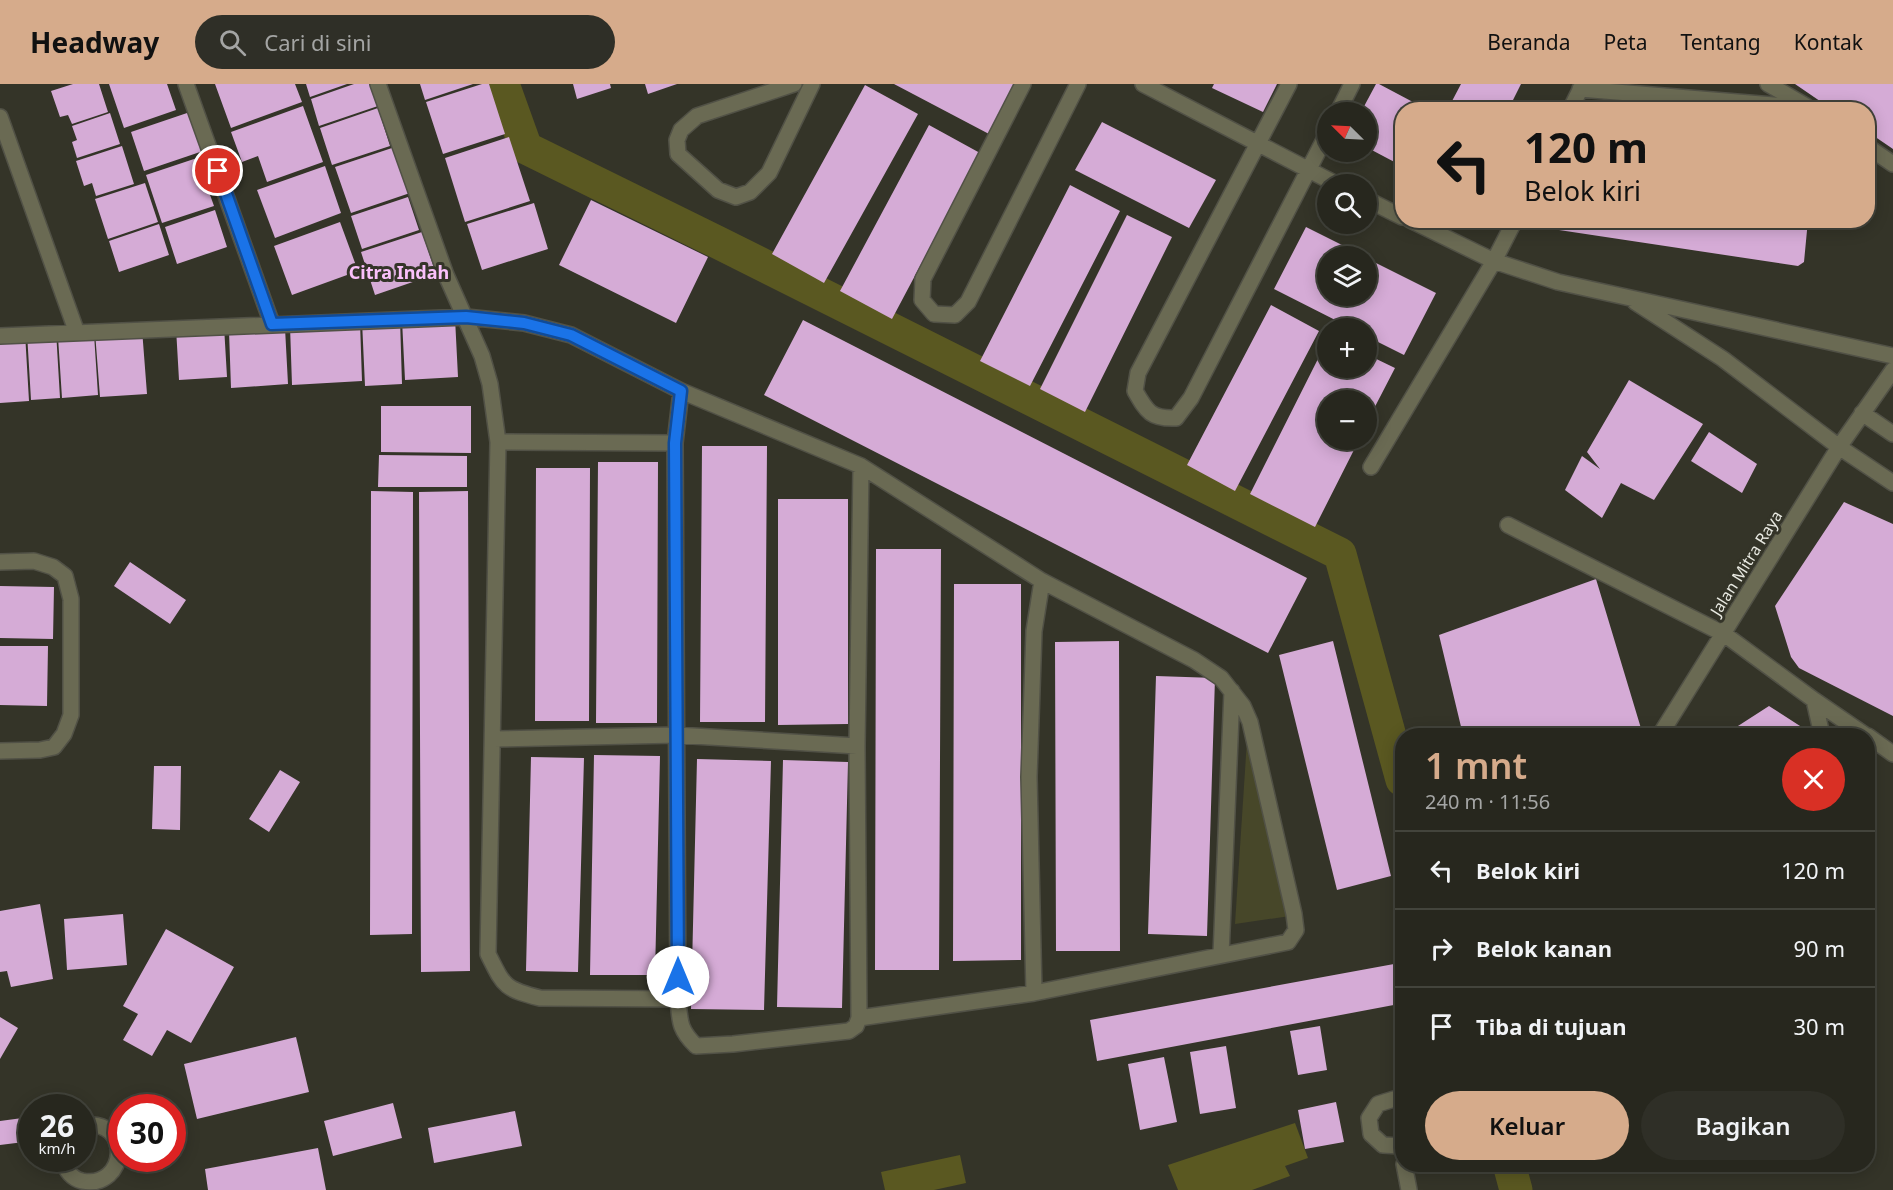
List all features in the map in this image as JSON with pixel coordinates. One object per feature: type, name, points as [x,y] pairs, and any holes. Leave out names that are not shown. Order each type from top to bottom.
[{"type":"street","points":[[186,84],[272,324]]},
{"type":"street","points":[[378,84],[446,275],[482,356],[490,384],[498,442],[494,739],[488,954],[503,983],[520,993],[540,998],[678,999]]},
{"type":"street","points":[[794,84],[697,116],[681,130],[677,140],[678,154],[718,190],[736,197],[750,192],[769,173],[812,84]]},
{"type":"street","points":[[1023,84],[923,279],[922,300],[934,314],[955,315],[968,302],[1078,84]]},
{"type":"street","points":[[1143,84],[1317,175]]},
{"type":"street","points":[[1289,84],[1138,373],[1135,391],[1144,407],[1158,418],[1176,418],[1191,398],[1317,153]]},
{"type":"street","points":[[1343,102],[1352,84]]},
{"type":"street","points":[[1768,84],[1798,102]]},
{"type":"street","points":[[1574,102],[1582,86],[1741,102]]},
{"type":"street","points":[[0,117],[6,152],[77,333]]},
{"type":"street","points":[[1875,152],[1893,164]]},
{"type":"street","points":[[1377,204],[1395,214]]},
{"type":"street","points":[[1426,228],[1494,261],[1558,282],[1893,356]]},
{"type":"street","points":[[1371,467],[1494,261],[1511,228]]},
{"type":"street","points":[[1627,296],[1723,359],[1839,447],[1893,483]]},
{"type":"street","points":[[0,336],[466,317],[524,323],[571,335],[681,391],[861,466],[1042,581],[1194,660],[1221,678],[1243,706],[1250,722],[1294,914],[1296,930],[1288,942],[1034,993],[859,1018]]},
{"type":"street","name":"Jalan Mitra Raya","points":[[1508,525],[1724,634],[1839,447],[1893,370]]},
{"type":"street","points":[[681,391],[675,443],[678,999],[680,1023],[685,1035],[696,1046],[849,1031],[856,1026],[859,1018],[857,746],[861,466]]},
{"type":"street","points":[[1862,413],[1893,434]]},
{"type":"street","points":[[498,442],[675,443]]},
{"type":"street","points":[[0,562],[34,561],[53,567],[65,576],[71,599],[71,715],[64,734],[54,747],[40,750],[0,751]]},
{"type":"street","points":[[1034,993],[1029,777],[1034,631],[1042,581]]},
{"type":"street","points":[[1664,728],[1724,634],[1854,728]]},
{"type":"street","points":[[1221,955],[1232,691]]},
{"type":"street","points":[[1814,700],[1820,728]]},
{"type":"street","points":[[494,739],[676,735],[857,746]]},
{"type":"street","points":[[1875,742],[1893,754]]},
{"type":"street","points":[[1395,1099],[1378,1104],[1369,1118],[1371,1134],[1383,1145],[1395,1148]]},
{"type":"street","points":[[68,1172],[77,1180],[105,1184],[117,1166],[119,1147],[115,1138],[109,1131],[96,1125]]},
{"type":"street","points":[[1406,1172],[1409,1190]]},
{"type":"shaded area","points":[[1248,725],[1290,916],[1235,924]]},
{"type":"shaded area","points":[[1295,1123],[1308,1158],[1285,1166],[1290,1176],[1252,1190],[1178,1190],[1168,1165]]},
{"type":"shaded area","points":[[960,1155],[966,1183],[934,1190],[885,1190],[881,1172]]},
{"type":"building","points":[[73,84],[99,84],[108,112],[72,124],[68,115],[60,117],[51,91]]},
{"type":"building","points":[[109,84],[167,84],[176,110],[124,128]]},
{"type":"building","points":[[215,84],[295,84],[302,102],[231,128]]},
{"type":"building","points":[[306,84],[347,84],[310,97]]},
{"type":"building","points":[[354,84],[371,84],[378,106],[319,126],[311,99]]},
{"type":"building","points":[[420,84],[473,84],[425,100]]},
{"type":"building","points":[[482,84],[489,84],[505,134],[443,154],[426,102]]},
{"type":"building","points":[[573,84],[610,84],[611,88],[577,99]]},
{"type":"building","points":[[645,84],[677,84],[648,94]]},
{"type":"building","points":[[894,84],[1015,84],[989,134]]},
{"type":"building","points":[[1214,84],[1277,84],[1263,112],[1212,88]]},
{"type":"building","points":[[1376,84],[1413,102],[1395,102],[1395,162],[1377,153],[1377,102],[1366,102]]},
{"type":"building","points":[[1461,84],[1521,84],[1512,102],[1452,102]]},
{"type":"building","points":[[1795,84],[1893,84],[1893,149],[1875,137],[1875,102],[1821,102]]},
{"type":"building","points":[[865,85],[918,114],[824,283],[772,254]]},
{"type":"building","points":[[303,106],[323,162],[267,182],[258,156],[242,162],[231,132]]},
{"type":"building","points":[[378,108],[390,146],[332,165],[320,128]]},
{"type":"building","points":[[190,112],[203,151],[144,171],[131,132]]},
{"type":"building","points":[[110,113],[120,144],[77,158],[72,142],[77,140],[72,126]]},
{"type":"building","points":[[1102,122],[1216,180],[1189,228],[1075,170]]},
{"type":"building","points":[[929,125],[980,153],[892,319],[840,291]]},
{"type":"building","points":[[509,137],[530,201],[465,222],[445,158]]},
{"type":"building","points":[[122,146],[134,184],[96,196],[92,183],[84,186],[76,161]]},
{"type":"building","points":[[395,147],[410,193],[351,213],[335,167]]},
{"type":"building","points":[[197,158],[214,206],[162,223],[146,175]]},
{"type":"building","points":[[325,166],[341,213],[275,238],[257,190]]},
{"type":"building","points":[[145,183],[158,222],[108,239],[95,199]]},
{"type":"building","points":[[1070,185],[1120,211],[1030,386],[980,361]]},
{"type":"building","points":[[408,197],[419,230],[362,249],[351,216]]},
{"type":"building","points":[[591,200],[708,257],[676,323],[559,265]]},
{"type":"building","points":[[534,203],[548,249],[482,270],[467,224]]},
{"type":"building","points":[[215,210],[227,247],[177,264],[165,227]]},
{"type":"building","points":[[1127,215],[1172,237],[1085,412],[1040,389]]},
{"type":"building","points":[[340,222],[358,271],[292,295],[274,246]]},
{"type":"building","points":[[159,224],[169,255],[119,272],[109,241]]},
{"type":"building","points":[[1306,227],[1344,246],[1317,246],[1317,306],[1377,306],[1377,264],[1436,293],[1404,355],[1377,342],[1377,318],[1331,318],[1274,289]]},
{"type":"building","points":[[1560,228],[1807,228],[1804,262],[1798,266],[1559,230]]},
{"type":"building","points":[[422,232],[436,274],[375,295],[361,252]]},
{"type":"building","points":[[1271,305],[1317,330],[1317,335],[1235,491],[1187,465]]},
{"type":"building","points":[[455,318],[458,377],[405,380],[402,320]]},
{"type":"building","points":[[400,319],[402,384],[365,386],[362,321]]},
{"type":"building","points":[[803,320],[1307,578],[1268,653],[764,395]]},
{"type":"building","points":[[360,322],[362,381],[292,385],[290,326]]},
{"type":"building","points":[[224,326],[227,377],[179,380],[176,328]]},
{"type":"building","points":[[285,328],[288,384],[231,388],[229,331]]},
{"type":"building","points":[[142,329],[147,394],[100,397],[95,332]]},
{"type":"building","points":[[56,331],[60,398],[31,400],[27,333]]},
{"type":"building","points":[[25,333],[29,401],[0,403],[0,334]]},
{"type":"building","points":[[94,334],[98,395],[62,398],[58,337]]},
{"type":"building","points":[[1377,359],[1395,368],[1377,403],[1377,390],[1317,390],[1317,450],[1354,450],[1315,527],[1250,494],[1317,361],[1317,378],[1377,378]]},
{"type":"building","points":[[1629,380],[1703,424],[1654,500],[1621,483],[1602,518],[1565,490],[1582,456],[1600,469],[1587,452]]},
{"type":"building","points":[[381,406],[471,406],[471,453],[381,452]]},
{"type":"building","points":[[1709,432],[1757,464],[1742,493],[1691,461]]},
{"type":"building","points":[[702,446],[767,446],[765,722],[700,722]]},
{"type":"building","points":[[379,455],[467,456],[467,487],[378,487]]},
{"type":"building","points":[[598,462],[658,462],[657,723],[596,723]]},
{"type":"building","points":[[536,468],[590,468],[589,721],[535,721]]},
{"type":"building","points":[[371,491],[413,492],[412,934],[370,935]]},
{"type":"building","points":[[468,491],[470,971],[421,972],[419,492]]},
{"type":"building","points":[[778,499],[848,499],[848,724],[778,725]]},
{"type":"building","points":[[1844,502],[1893,524],[1893,716],[1799,668],[1791,657],[1775,606]]},
{"type":"building","points":[[876,549],[941,549],[939,970],[875,970]]},
{"type":"building","points":[[130,562],[186,600],[170,624],[114,586]]},
{"type":"building","points":[[1596,579],[1641,728],[1461,728],[1439,635]]},
{"type":"building","points":[[954,584],[1021,584],[1021,960],[953,961]]},
{"type":"building","points":[[0,586],[54,587],[53,639],[0,638]]},
{"type":"building","points":[[1119,641],[1120,951],[1056,951],[1055,642]]},
{"type":"building","points":[[1333,641],[1391,876],[1337,890],[1279,655]]},
{"type":"building","points":[[0,646],[48,646],[47,706],[0,705]]},
{"type":"building","points":[[1156,676],[1215,678],[1207,936],[1148,934]]},
{"type":"building","points":[[1769,706],[1803,728],[1735,728]]},
{"type":"building","points":[[594,755],[660,756],[655,975],[590,975]]},
{"type":"building","points":[[531,757],[584,758],[578,972],[526,971]]},
{"type":"building","points":[[697,759],[771,761],[764,1010],[691,1009]]},
{"type":"building","points":[[783,760],[848,762],[842,1008],[777,1007]]},
{"type":"building","points":[[154,766],[181,766],[180,830],[152,829]]},
{"type":"building","points":[[280,770],[300,782],[269,832],[249,819]]},
{"type":"building","points":[[40,904],[53,979],[11,987],[7,971],[0,972],[0,911]]},
{"type":"building","points":[[123,914],[127,965],[67,970],[64,919]]},
{"type":"building","points":[[166,929],[234,967],[191,1043],[167,1030],[152,1056],[123,1040],[138,1014],[123,1006]]},
{"type":"building","points":[[1394,964],[1395,1005],[1097,1061],[1090,1020]]},
{"type":"building","points":[[0,1017],[18,1028],[0,1059]]},
{"type":"building","points":[[1320,1026],[1327,1070],[1298,1075],[1290,1031]]},
{"type":"building","points":[[296,1037],[309,1092],[197,1119],[184,1064]]},
{"type":"building","points":[[1226,1046],[1236,1108],[1200,1114],[1190,1052]]},
{"type":"building","points":[[1164,1057],[1177,1122],[1140,1130],[1128,1064]]},
{"type":"building","points":[[1336,1102],[1344,1142],[1305,1149],[1298,1110]]},
{"type":"building","points":[[393,1103],[402,1138],[333,1156],[324,1121]]},
{"type":"building","points":[[515,1111],[522,1146],[434,1163],[428,1128]]},
{"type":"building","points":[[18,1119],[18,1143],[0,1145],[0,1121]]},
{"type":"building","points":[[318,1148],[326,1190],[208,1190],[205,1169]]},
{"type":"waterway","points":[[503,84],[526,148],[1340,554],[1395,754]]},
{"type":"waterway","points":[[1511,1172],[1516,1190]]},
{"type":"district","name":"Citra Indah","points":[[399,272]]},
{"type":"route","points":[[218,171],[272,324],[466,317],[524,323],[571,335],[681,391],[675,443],[678,977]]}]
